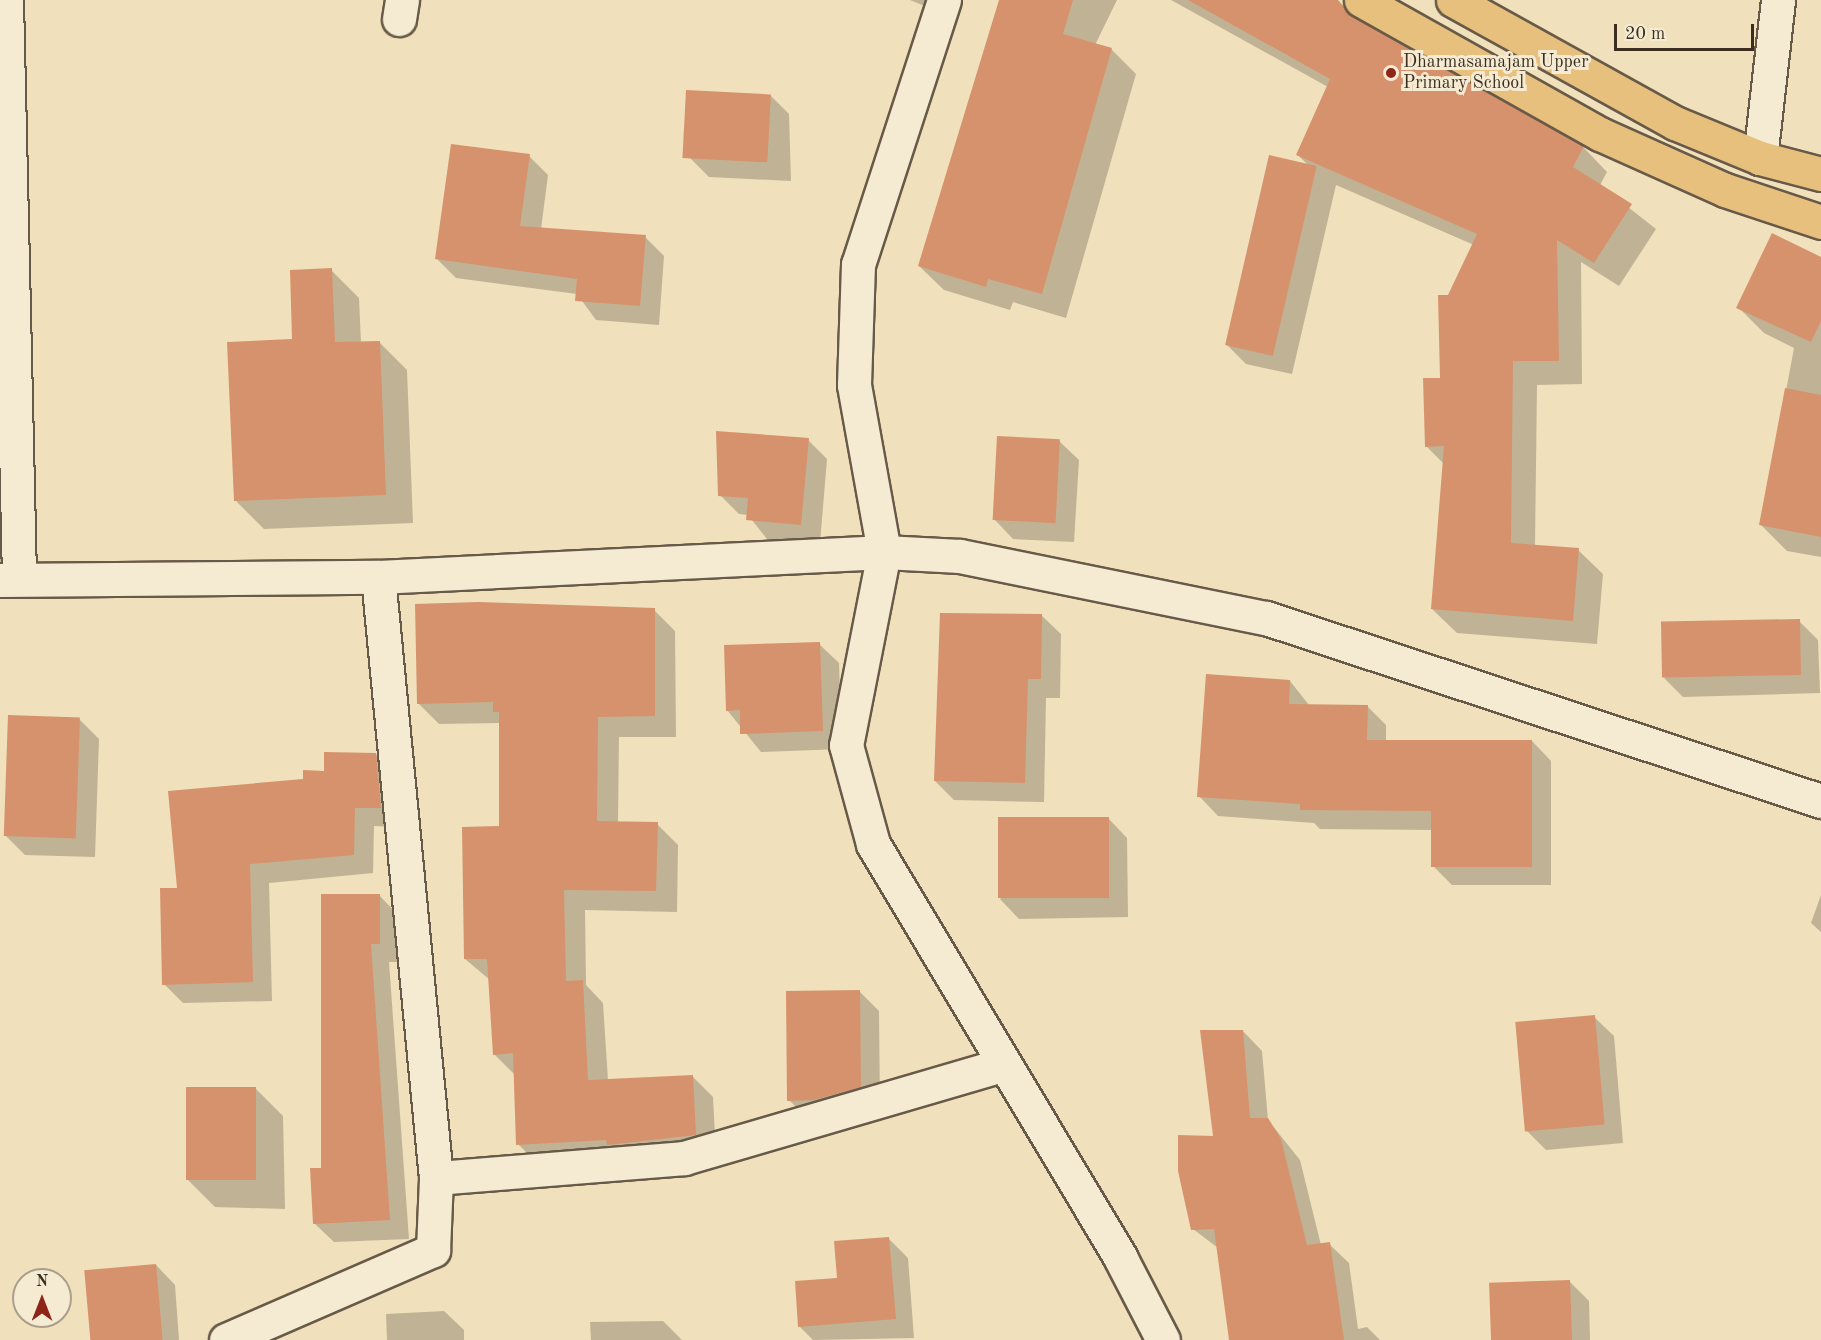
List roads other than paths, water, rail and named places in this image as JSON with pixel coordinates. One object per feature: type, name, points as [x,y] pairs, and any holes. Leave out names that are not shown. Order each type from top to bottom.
[{"type":"highway","points":[[1361,0],[1600,134],[1725,190],[1821,222]]},
{"type":"highway","points":[[1453,0],[1675,123],[1760,158],[1821,174]]},
{"type":"street","points":[[6,0],[10,579],[378,577],[884,552],[960,556],[1266,618],[1821,801]]},
{"type":"street","points":[[944,0],[858,264],[854,385],[884,552],[846,745],[873,844],[1121,1259],[1163,1340]]},
{"type":"street","points":[[1760,158],[1778,0]]},
{"type":"street","points":[[230,1339],[433,1250],[436,1178],[378,577]]},
{"type":"street","points":[[436,1178],[684,1158],[1003,1065]]},
{"type":"place","name":"Dharmasamajam Upper Primary School","points":[[1391,73]]}]
